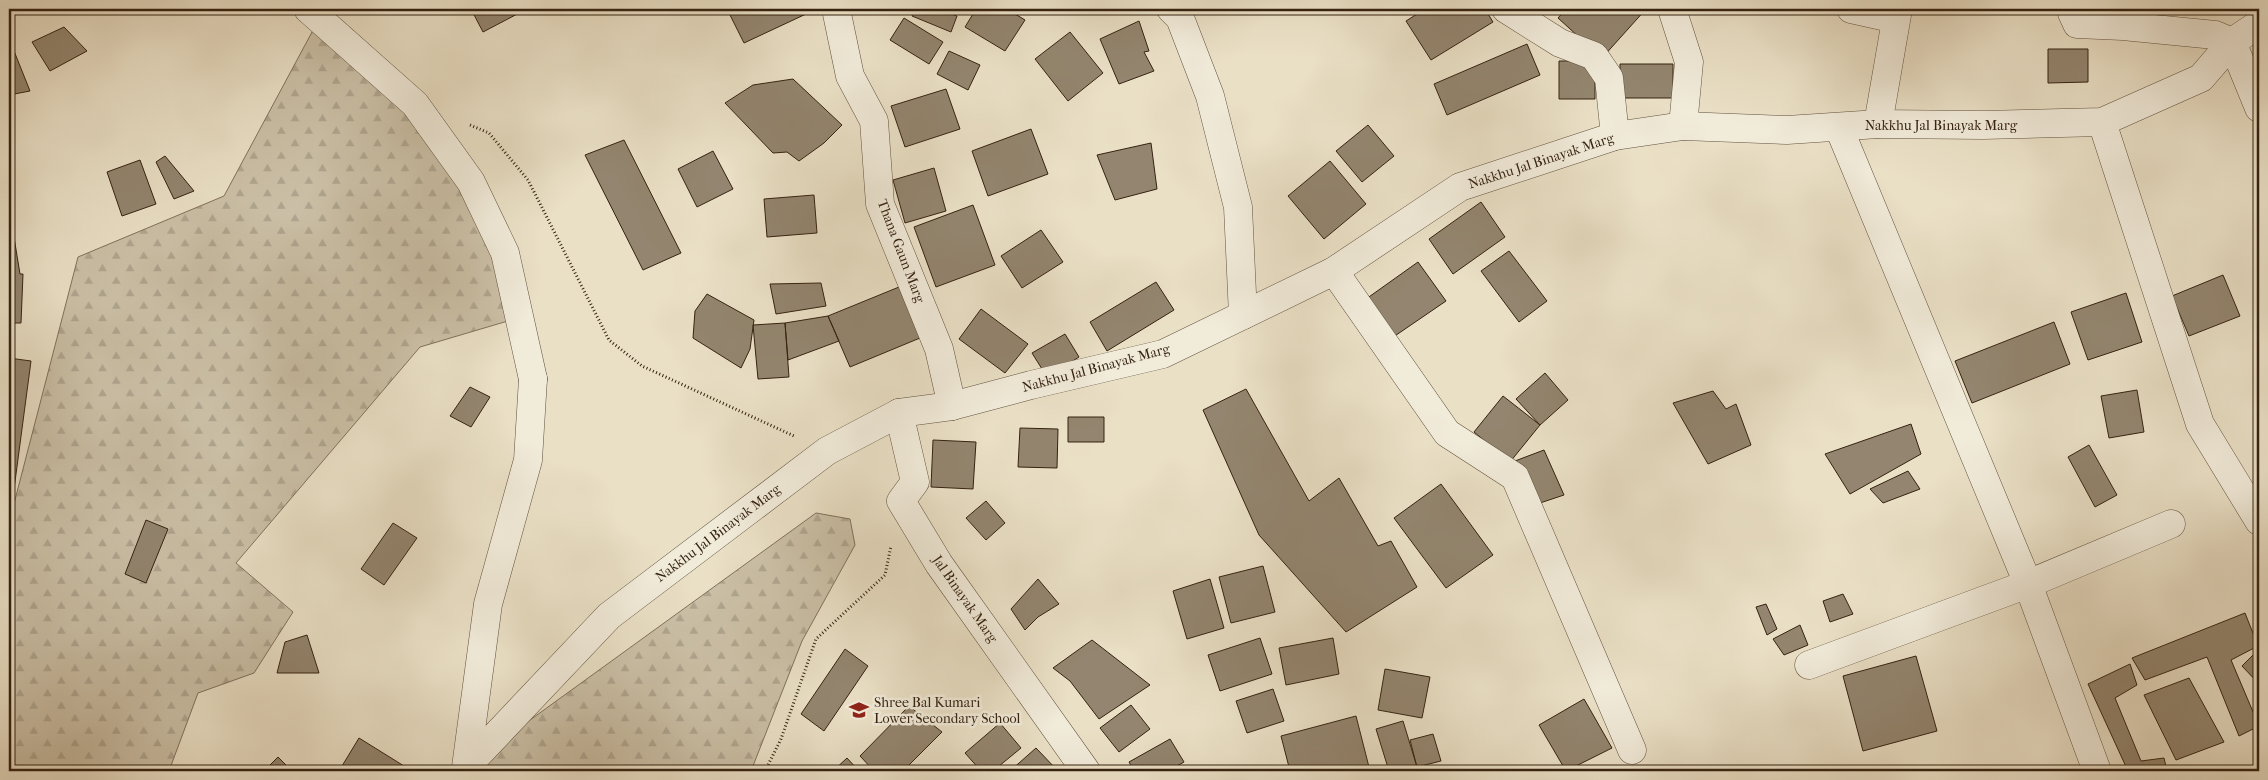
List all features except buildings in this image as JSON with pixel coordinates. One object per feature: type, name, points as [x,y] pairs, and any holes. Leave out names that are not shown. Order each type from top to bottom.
[{"type":"street","name":"Nakkhu Jal Binayak Marg","points":[[308,9],[415,104],[471,182],[505,253],[533,379],[528,460],[488,604],[466,767],[609,616],[827,452],[899,413],[952,406],[1163,354],[1334,271],[1460,187],[1615,136],[1683,126],[1788,130],[1878,124],[1983,126],[2102,122],[2201,78],[2232,42],[2259,24]]},
{"type":"street","name":"Thana Gaun Marg","points":[[836,9],[850,76],[874,121],[880,204],[939,350],[952,406]]},
{"type":"street","points":[[1171,9],[1180,18],[1210,96],[1238,207],[1243,315]]},
{"type":"street","points":[[1506,9],[1560,43],[1594,56],[1609,78],[1615,136]]},
{"type":"street","points":[[1672,9],[1689,62],[1683,126]]},
{"type":"street","points":[[1851,9],[1897,14],[1878,124]]},
{"type":"street","points":[[2073,9],[2072,13],[2077,24],[2123,26],[2215,35],[2232,42],[2259,108]]},
{"type":"street","points":[[2102,122],[2200,424],[2259,521]]},
{"type":"street","points":[[1839,128],[2028,584],[2097,771]]},
{"type":"street","points":[[1334,271],[1446,433],[1515,478],[1632,750]]},
{"type":"street","points":[[899,413],[915,482],[901,501]]},
{"type":"street","name":"Jal Binayak Marg","points":[[901,501],[939,564],[1086,771]]},
{"type":"street","points":[[1809,665],[2028,584],[2172,524]]},
{"type":"path","points":[[462,122],[489,133],[528,180],[609,340],[642,366],[827,452]]},
{"type":"path","points":[[765,771],[780,739],[816,639],[885,575],[901,501]]},
{"type":"green space","points":[[319,19],[484,178],[518,318],[420,347],[236,563],[293,612],[254,673],[198,693],[169,771],[9,771],[9,523],[78,257],[224,196]]},
{"type":"green space","points":[[816,513],[850,519],[855,545],[802,641],[751,771],[476,771],[519,728]]},
{"type":"place","name":"Shree Bal Kumari Lower Secondary School","points":[[859,710]]}]
